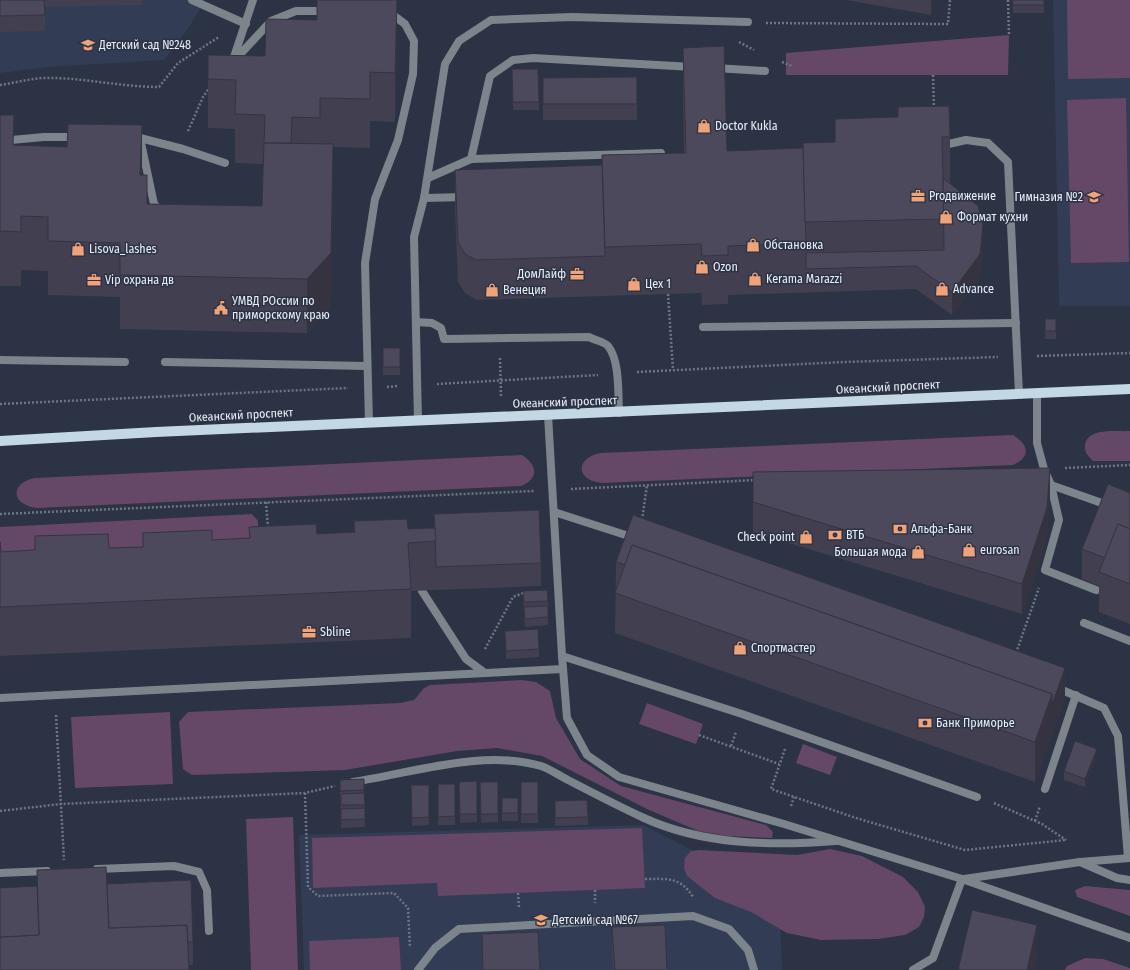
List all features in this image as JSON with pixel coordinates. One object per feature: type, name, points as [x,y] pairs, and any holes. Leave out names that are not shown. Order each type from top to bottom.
[{"type":"main road","name":"Океанский проспект","points":[[0,441],[1130,389]]},
{"type":"street","points":[[192,0],[246,24]]},
{"type":"street","points":[[232,63],[253,0]]},
{"type":"street","points":[[232,63],[271,21],[296,11],[334,11]]},
{"type":"street","points":[[369,423],[365,263],[375,199],[398,140],[413,74],[414,41],[405,24],[393,15],[379,11]]},
{"type":"street","points":[[418,421],[414,237],[428,178],[445,64],[459,41],[491,20],[572,17],[748,22]]},
{"type":"street","points":[[471,159],[490,76],[513,60],[533,58],[765,71]]},
{"type":"street","points":[[0,141],[44,137],[84,137]]},
{"type":"street","points":[[168,218],[154,204],[136,138],[183,149],[225,164]]},
{"type":"street","points":[[935,148],[966,140],[988,143],[1008,162],[1019,394]]},
{"type":"street","points":[[428,178],[471,159],[661,153]]},
{"type":"street","points":[[424,198],[476,197]]},
{"type":"street","points":[[416,322],[432,323],[441,328],[444,339],[589,337],[608,345],[614,356],[617,374],[618,413]]},
{"type":"street","points":[[702,327],[1016,323]]},
{"type":"street","points":[[0,360],[125,362]]},
{"type":"street","points":[[166,362],[367,366]]},
{"type":"street","points":[[1037,393],[1037,443],[1044,469],[1051,485],[1059,520],[1045,570],[1096,590]]},
{"type":"street","points":[[548,415],[567,718],[587,755],[618,777],[784,824],[962,879],[1130,938]]},
{"type":"street","points":[[1051,485],[1130,514]]},
{"type":"street","points":[[554,512],[640,540]]},
{"type":"street","points":[[422,591],[466,659],[485,673]]},
{"type":"street","points":[[1084,623],[1130,641]]},
{"type":"street","points":[[562,656],[742,714],[977,797]]},
{"type":"street","points":[[0,698],[563,669]]},
{"type":"street","points":[[962,879],[1080,862],[1129,858],[1118,736],[1104,708],[1076,695],[1046,684]]},
{"type":"street","points":[[1045,789],[1076,695]]},
{"type":"street","points":[[343,784],[462,762],[494,760],[542,766],[645,819],[694,836],[728,841],[795,844],[836,841]]},
{"type":"street","points":[[1080,862],[1117,878],[1130,880]]},
{"type":"street","points":[[88,870],[174,866],[200,872],[207,890],[209,931]]},
{"type":"street","points":[[0,873],[64,870]]},
{"type":"street","points":[[913,970],[933,958],[962,879]]},
{"type":"street","points":[[418,970],[435,948],[459,929],[693,916],[729,930],[748,950],[754,970]]},
{"type":"path","points":[[748,22],[948,24],[950,0]]},
{"type":"path","points":[[1008,0],[1009,35]]},
{"type":"path","points":[[714,21],[741,44],[756,50]]},
{"type":"path","points":[[0,85],[41,78],[73,79],[132,87],[159,87],[178,63],[208,43],[246,24]]},
{"type":"path","points":[[777,60],[792,66]]},
{"type":"path","points":[[192,120],[203,97],[216,78],[232,63]]},
{"type":"path","points":[[933,75],[934,111]]},
{"type":"path","points":[[668,294],[672,370]]},
{"type":"path","points":[[0,404],[368,388],[672,370],[844,362],[1130,353]]},
{"type":"path","points":[[500,359],[500,375]]},
{"type":"path","points":[[1044,469],[1130,465]]},
{"type":"path","points":[[0,514],[758,480]]},
{"type":"path","points":[[640,540],[647,485]]},
{"type":"path","points":[[266,502],[268,532]]},
{"type":"path","points":[[1014,656],[1045,570]]},
{"type":"path","points":[[476,666],[513,596],[524,592],[558,590]]},
{"type":"path","points":[[55,695],[64,870]]},
{"type":"path","points":[[731,746],[737,729]]},
{"type":"path","points":[[792,732],[771,789],[856,818],[965,850],[1066,840]]},
{"type":"path","points":[[699,735],[779,764]]},
{"type":"path","points":[[0,811],[61,804],[305,793],[343,784]]},
{"type":"path","points":[[305,793],[308,887],[318,896],[394,893],[408,908],[411,954]]},
{"type":"path","points":[[1010,809],[1042,824],[1066,840],[1080,862]]},
{"type":"path","points":[[645,879],[670,879],[679,881],[692,896]]},
{"type":"shaded area","name":"Детский сад №248","points":[[0,0],[205,0],[188,29],[164,60],[48,67],[0,73]]},
{"type":"shaded area","name":"Гимназия №2","points":[[1053,0],[1130,0],[1130,306],[1059,306]]},
{"type":"shaded area","points":[[1067,0],[1130,0],[1130,78],[1068,79]]},
{"type":"shaded area","points":[[1009,35],[1008,75],[786,75],[786,53]]},
{"type":"shaded area","points":[[1126,98],[1129,262],[1071,263],[1067,100]]},
{"type":"shaded area","points":[[1111,431],[1130,431],[1130,461],[1093,461],[1088,456],[1085,445],[1087,439],[1091,435]]},
{"type":"shaded area","points":[[1013,435],[1022,443],[1026,451],[1023,458],[1013,465],[602,483],[587,478],[583,474],[582,469],[586,460],[601,453]]},
{"type":"shaded area","points":[[522,455],[531,463],[534,475],[527,483],[521,486],[37,508],[22,503],[16,494],[17,489],[21,484],[35,478]]},
{"type":"shaded area","points":[[252,514],[258,521],[259,543],[0,560],[0,527]]},
{"type":"shaded area","points":[[522,680],[536,682],[550,691],[556,718],[580,759],[621,786],[766,825],[773,832],[772,838],[728,836],[698,831],[647,809],[542,756],[497,748],[457,751],[345,770],[192,775],[183,769],[179,722],[188,712],[400,703],[414,700],[424,688],[430,685]]},
{"type":"shaded area","points":[[647,703],[703,724],[696,744],[639,724]]},
{"type":"shaded area","points":[[170,712],[173,784],[75,788],[71,717]]},
{"type":"shaded area","points":[[803,744],[837,757],[830,775],[796,763]]},
{"type":"shaded area","points":[[293,817],[298,970],[251,970],[246,819]]},
{"type":"shaded area","name":"Детский сад №67","points":[[643,825],[749,879],[779,885],[782,970],[304,970],[299,835]]},
{"type":"shaded area","points":[[642,828],[645,888],[438,896],[437,883],[313,888],[312,838]]},
{"type":"shaded area","points":[[830,849],[862,856],[903,877],[918,892],[925,907],[924,917],[919,927],[905,935],[878,939],[821,940],[787,933],[751,912],[715,898],[687,876],[684,868],[685,858],[691,851],[699,850],[797,855]]},
{"type":"shaded area","points":[[1085,886],[1130,890],[1130,916],[1077,897],[1075,890]]},
{"type":"shaded area","points":[[399,937],[401,970],[310,970],[309,941]]},
{"type":"shaded area","points":[[1085,958],[1103,959],[1130,968],[1130,970],[1065,970],[1067,966]]},
{"type":"building","points":[[0,0],[44,0],[45,15],[0,16]]},
{"type":"building","points":[[317,0],[397,0],[395,73],[370,72],[370,99],[320,98],[320,118],[292,117],[291,143],[264,143],[265,115],[235,114],[236,80],[208,79],[208,55],[265,56],[266,19],[317,20]]},
{"type":"building","points":[[1013,0],[1044,0],[1044,5],[1013,5]]},
{"type":"building","points":[[724,46],[727,151],[803,148],[806,243],[728,246],[728,255],[702,256],[701,244],[605,247],[602,155],[686,153],[683,48]]},
{"type":"building","points":[[512,69],[538,69],[539,102],[513,102]]},
{"type":"building","points":[[637,77],[637,104],[543,104],[543,78]]},
{"type":"building","points":[[949,106],[950,137],[942,137],[944,219],[805,222],[803,143],[835,142],[835,119],[898,117],[898,107]]},
{"type":"building","points":[[0,115],[14,115],[13,145],[67,147],[68,124],[142,125],[140,175],[147,175],[147,204],[262,206],[264,143],[333,144],[331,253],[307,279],[120,275],[120,243],[48,241],[48,217],[21,216],[21,232],[0,231]]},
{"type":"building","points":[[602,165],[605,256],[476,260],[465,254],[458,242],[455,170]]},
{"type":"building","points":[[943,178],[978,206],[983,225],[980,254],[952,292],[916,266],[806,269],[806,253],[944,250]]},
{"type":"building","points":[[1045,319],[1056,319],[1056,331],[1045,331]]},
{"type":"building","points":[[383,348],[400,348],[400,367],[383,367]]},
{"type":"building","points":[[1050,468],[1047,508],[1022,584],[753,502],[753,472]]},
{"type":"building","points":[[1108,484],[1130,493],[1130,529],[1118,524],[1105,558],[1082,549]]},
{"type":"building","points":[[539,510],[541,563],[436,567],[434,514]]},
{"type":"building","points":[[633,515],[1065,668],[1052,705],[1052,694],[632,545],[625,565],[616,562]]},
{"type":"building","points":[[407,519],[408,529],[435,528],[436,541],[408,543],[411,589],[0,607],[0,542],[1,552],[35,550],[35,536],[108,534],[109,548],[143,547],[143,533],[212,530],[212,540],[250,538],[249,527],[316,524],[317,534],[355,532],[354,521]]},
{"type":"building","points":[[1118,524],[1130,529],[1130,584],[1099,572]]},
{"type":"building","points":[[632,545],[1052,694],[1035,742],[615,593]]},
{"type":"building","points":[[547,590],[548,601],[524,602],[523,591]]},
{"type":"building","points":[[548,606],[548,617],[525,619],[524,607]]},
{"type":"building","points":[[538,629],[539,649],[506,651],[505,631]]},
{"type":"building","points":[[1075,741],[1097,749],[1085,779],[1064,771]]},
{"type":"building","points":[[364,779],[364,790],[340,791],[340,780]]},
{"type":"building","points":[[477,781],[477,814],[460,814],[459,782]]},
{"type":"building","points":[[480,782],[498,782],[498,814],[481,814]]},
{"type":"building","points":[[521,782],[538,782],[538,814],[521,814]]},
{"type":"building","points":[[438,784],[455,784],[455,816],[438,817]]},
{"type":"building","points":[[411,785],[429,785],[429,817],[412,818]]},
{"type":"building","points":[[364,793],[365,805],[341,805],[341,794]]},
{"type":"building","points":[[502,798],[518,798],[518,813],[502,813]]},
{"type":"building","points":[[587,800],[588,817],[555,818],[555,801]]},
{"type":"building","points":[[365,808],[365,819],[341,820],[341,809]]},
{"type":"building","points":[[106,867],[109,928],[187,925],[189,970],[0,970],[0,937],[39,935],[37,870]]},
{"type":"building","points":[[191,880],[193,942],[188,942],[187,925],[109,928],[107,884]]},
{"type":"building","points":[[37,886],[39,935],[0,937],[0,888]]},
{"type":"building","points":[[972,910],[1037,925],[1027,970],[958,970]]},
{"type":"building","points":[[665,925],[667,970],[615,970],[612,927]]},
{"type":"building","points":[[538,932],[540,970],[483,970],[482,934]]},
{"type":"place","name":"Детский сад №248","points":[[88,45]]},
{"type":"place","name":"Doctor Kukla","points":[[704,126]]},
{"type":"place","name":"Proдвижение","points":[[918,196]]},
{"type":"place","name":"Гимназия №2","points":[[1094,197]]},
{"type":"place","name":"Формат кухни","points":[[946,217]]},
{"type":"place","name":"Обстановка","points":[[753,245]]},
{"type":"place","name":"Lisova_lashes","points":[[78,249]]},
{"type":"place","name":"Ozon","points":[[702,267]]},
{"type":"place","name":"ДомЛайф","points":[[577,274]]},
{"type":"place","name":"Kerama Marazzi","points":[[755,279]]},
{"type":"place","name":"Vip охрана дв","points":[[94,280]]},
{"type":"place","name":"Цех 1","points":[[634,284]]},
{"type":"place","name":"Advance","points":[[942,289]]},
{"type":"place","name":"Венеция","points":[[492,290]]},
{"type":"place","name":"УМВД РОссии по приморскому краю","points":[[221,308]]},
{"type":"place","name":"Альфа-Банк","points":[[900,529]]},
{"type":"place","name":"ВТБ","points":[[835,535]]},
{"type":"place","name":"Check point","points":[[806,537]]},
{"type":"place","name":"eurosan","points":[[969,550]]},
{"type":"place","name":"Большая мода","points":[[918,552]]},
{"type":"place","name":"Sbline","points":[[309,632]]},
{"type":"place","name":"Спортмастер","points":[[740,648]]},
{"type":"place","name":"Банк Приморье","points":[[925,723]]},
{"type":"place","name":"Детский сад №67","points":[[541,920]]}]
